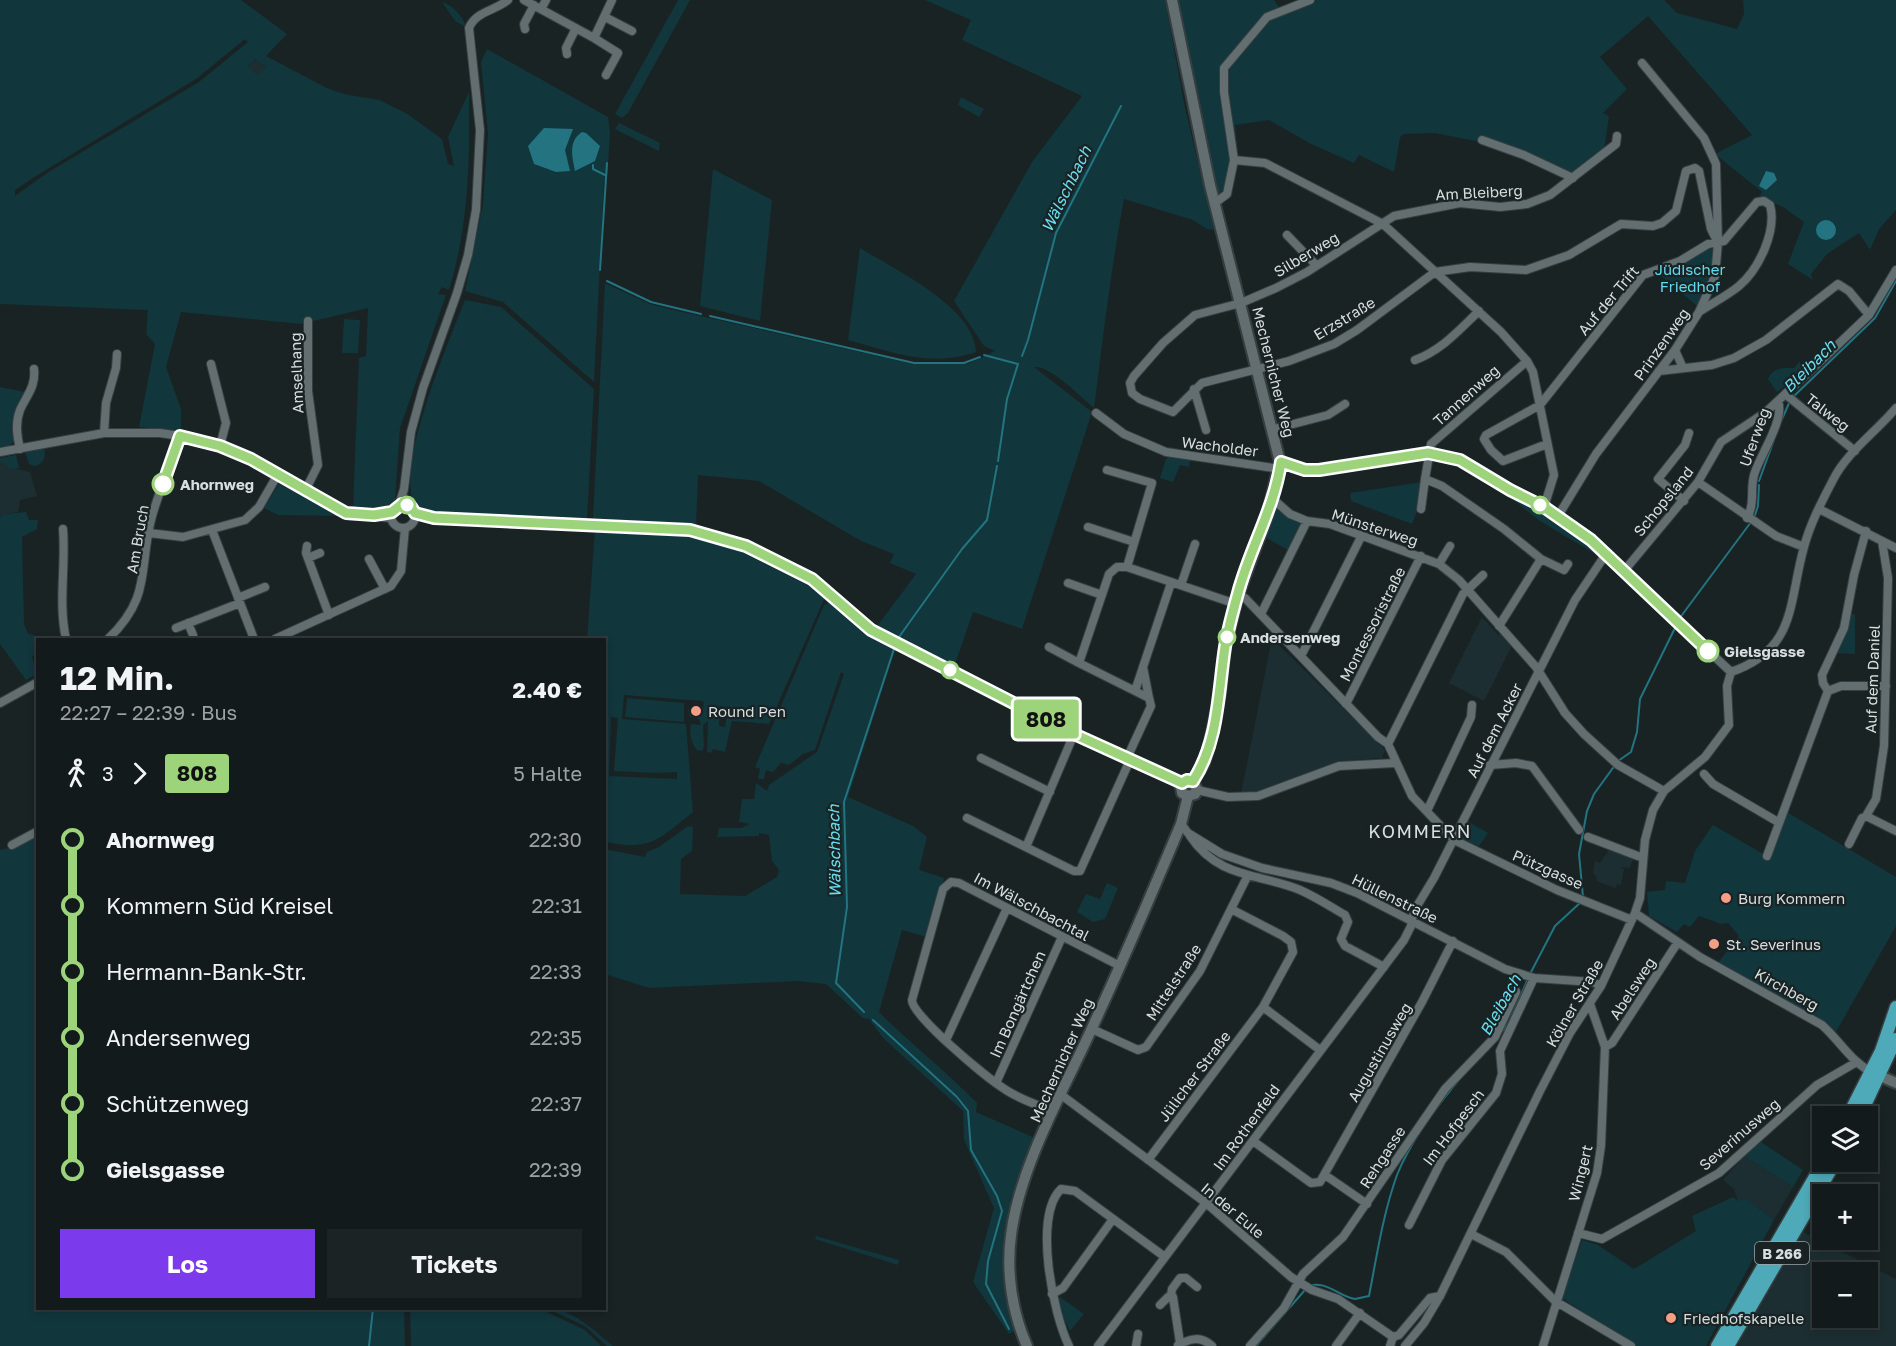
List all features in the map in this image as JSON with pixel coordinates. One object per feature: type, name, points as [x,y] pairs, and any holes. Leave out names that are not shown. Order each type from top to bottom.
[{"type":"main road","points":[[1864,1106],[1896,1007]]},
{"type":"main road","points":[[1855,1106],[1896,1039]]},
{"type":"main road","name":"B 266","points":[[1717,1346],[1818,1172]]},
{"type":"main road","name":"B 266","points":[[1728,1346],[1830,1172]]},
{"type":"street","points":[[415,517],[404,505],[411,432],[423,388],[457,293],[468,255],[476,210],[480,130],[470,29],[478,15],[496,9],[508,0]]},
{"type":"street","points":[[524,0],[618,53],[606,75]]},
{"type":"street","points":[[525,29],[524,24],[537,7],[546,0]]},
{"type":"street","points":[[594,38],[612,0]]},
{"type":"street","name":"Mechernicher Weg","points":[[1028,1346],[1012,1290],[1011,1235],[1023,1185],[1060,1095],[1184,829],[1190,787],[1204,763],[1209,746],[1220,694],[1225,647],[1237,599],[1273,499],[1280,465],[1274,429],[1215,203],[1172,0]]},
{"type":"street","points":[[1215,203],[1227,194],[1234,160],[1224,92],[1224,68],[1267,17],[1310,0]]},
{"type":"street","points":[[605,17],[632,32]]},
{"type":"street","points":[[567,54],[566,48],[576,28]]},
{"type":"street","name":"Prinzenweg","points":[[1558,516],[1596,454],[1675,350],[1699,312],[1715,276],[1718,243],[1716,164],[1704,138],[1642,63]]},
{"type":"street","name":"Am Bleiberg","points":[[1383,224],[1394,216],[1450,205],[1500,207],[1527,204],[1550,195],[1573,178],[1616,144],[1617,136]]},
{"type":"street","points":[[1482,140],[1524,155],[1573,178]]},
{"type":"street","points":[[1234,160],[1265,163],[1383,224],[1479,311],[1527,361],[1533,372],[1554,475],[1544,507]]},
{"type":"street","points":[[1435,272],[1470,267],[1526,270],[1569,255],[1621,224],[1653,226],[1662,223],[1676,211],[1686,171],[1695,168],[1699,171],[1711,229],[1718,243]]},
{"type":"street","name":"Auf der Trift","points":[[1540,405],[1643,275],[1680,261],[1708,244],[1718,243],[1731,236],[1757,202],[1764,201],[1770,205],[1772,225],[1763,250],[1750,273],[1739,286],[1699,312]]},
{"type":"street","name":"Silberweg","points":[[1194,389],[1177,410],[1170,412],[1135,397],[1130,386],[1134,376],[1163,343],[1195,315],[1241,303],[1276,288],[1383,224]]},
{"type":"street","points":[[1287,235],[1316,265]]},
{"type":"street","name":"Schopsland","points":[[1624,572],[1684,501],[1721,442],[1778,401],[1789,398],[1869,315],[1896,270]]},
{"type":"street","name":"Erzstraße","points":[[1194,389],[1202,383],[1289,361],[1334,344],[1357,330],[1435,272]]},
{"type":"street","points":[[1659,371],[1721,363],[1739,355],[1768,339],[1838,284],[1849,291],[1869,315]]},
{"type":"street","points":[[1415,360],[1430,354],[1447,342],[1479,311]]},
{"type":"street","name":"Amselhang","points":[[305,491],[318,465],[308,391],[309,321]]},
{"type":"street","points":[[1675,350],[1683,368]]},
{"type":"street","points":[[104,433],[106,403],[116,368],[117,354]]},
{"type":"street","name":"Tannenweg","points":[[1428,453],[1431,444],[1527,361]]},
{"type":"street","points":[[211,364],[226,423],[220,446]]},
{"type":"street","points":[[20,449],[16,425],[35,381],[34,369]]},
{"type":"street","points":[[1194,389],[1206,430]]},
{"type":"street","name":"Talweg","points":[[1789,398],[1855,450]]},
{"type":"street","name":"Uferweg","points":[[1751,520],[1753,474],[1777,419],[1780,406],[1778,401]]},
{"type":"street","points":[[1274,429],[1328,414],[1345,404]]},
{"type":"street","points":[[1540,405],[1486,435],[1486,443],[1503,461],[1547,444]]},
{"type":"street","points":[[1280,465],[1319,470],[1428,453],[1460,460],[1544,507],[1591,540],[1677,624],[1731,672],[1762,658],[1775,644],[1793,607],[1804,547],[1834,477],[1855,450],[1896,408]]},
{"type":"street","name":"Wacholder","points":[[1096,413],[1124,434],[1166,452],[1280,465]]},
{"type":"street","points":[[0,452],[104,433],[160,433],[220,446],[278,474],[346,513],[392,515],[404,505]]},
{"type":"street","points":[[1684,501],[1658,479],[1685,445],[1689,433]]},
{"type":"street","name":"Am Bruch","points":[[109,638],[123,625],[139,598],[149,533],[180,436]]},
{"type":"street","points":[[1421,509],[1428,453]]},
{"type":"street","points":[[1107,470],[1152,483]]},
{"type":"street","points":[[149,533],[183,537],[250,517],[259,507],[278,474]]},
{"type":"street","points":[[1127,567],[1152,483],[1158,475]]},
{"type":"street","points":[[1425,479],[1442,486],[1541,559],[1558,569],[1564,570],[1568,564]]},
{"type":"street","points":[[1698,482],[1776,536],[1804,547]]},
{"type":"street","name":"Münsterweg","points":[[1273,499],[1290,514],[1307,521],[1330,524],[1439,564],[1468,590],[1540,671],[1564,713],[1617,764],[1664,791]]},
{"type":"street","points":[[1819,509],[1896,548]]},
{"type":"street","points":[[277,638],[385,590],[397,580],[401,571],[402,528],[392,515]]},
{"type":"street","points":[[402,528],[415,517],[699,530],[737,543],[812,579],[871,630],[1074,734],[1190,787],[1228,797],[1258,796],[1339,766],[1395,763]]},
{"type":"street","points":[[1261,614],[1307,521]]},
{"type":"street","points":[[1088,527],[1134,542]]},
{"type":"street","points":[[63,529],[65,550],[62,620],[66,638]]},
{"type":"street","points":[[212,530],[254,638]]},
{"type":"street","points":[[1828,691],[1821,675],[1838,646],[1844,628],[1854,575],[1866,531]]},
{"type":"street","points":[[1301,656],[1362,536]]},
{"type":"street","name":"Auf dem Daniel","points":[[1849,844],[1862,818],[1866,816],[1876,799],[1884,746],[1888,578],[1882,541]]},
{"type":"street","points":[[1181,585],[1195,544]]},
{"type":"street","points":[[306,546],[308,558],[329,615]]},
{"type":"street","points":[[1439,564],[1450,546]]},
{"type":"street","points":[[308,558],[320,553]]},
{"type":"street","name":"Auf dem Acker","points":[[1412,922],[1414,910],[1454,840],[1575,600],[1606,554]]},
{"type":"street","name":"Montessoristraße","points":[[1346,704],[1421,556]]},
{"type":"street","points":[[369,559],[385,590]]},
{"type":"street","points":[[1499,626],[1541,559]]},
{"type":"street","points":[[1079,663],[1110,571],[1117,567],[1127,567],[1171,583],[1237,599],[1245,598],[1346,704],[1388,744],[1412,796],[1454,840]]},
{"type":"street","points":[[1388,744],[1468,590],[1483,575]]},
{"type":"street","points":[[1135,691],[1171,583]]},
{"type":"street","points":[[1068,584],[1102,595]]},
{"type":"street","points":[[176,628],[265,587]]},
{"type":"street","points":[[188,622],[194,635]]},
{"type":"street","points":[[1049,647],[1149,698]]},
{"type":"street","points":[[967,818],[1074,871],[1083,870],[1151,706],[1143,667]]},
{"type":"street","name":"Kölner Straße","points":[[1406,1346],[1424,1323],[1440,1296],[1545,1081],[1570,1033],[1601,986],[1634,917],[1640,898],[1643,858],[1653,810],[1664,791],[1700,770],[1729,725],[1726,686],[1731,672]]},
{"type":"street","points":[[0,703],[36,685]]},
{"type":"street","points":[[1828,691],[1848,685],[1886,686]]},
{"type":"street","points":[[1767,856],[1828,691]]},
{"type":"street","points":[[1427,811],[1471,717],[1472,705]]},
{"type":"street","points":[[1026,847],[1074,734]]},
{"type":"street","points":[[981,758],[1050,792]]},
{"type":"street","points":[[1491,765],[1516,763],[1532,766],[1579,830]]},
{"type":"street","points":[[1700,770],[1713,784],[1778,822]]},
{"type":"street","points":[[1866,816],[1896,831]]},
{"type":"street","points":[[1184,829],[1212,861],[1246,877],[1299,890],[1345,915],[1348,922],[1341,939],[1345,946],[1384,967]]},
{"type":"street","name":"Hüllenstraße","points":[[1184,829],[1222,854],[1280,873],[1331,883],[1516,973],[1531,977],[1593,982],[1601,986]]},
{"type":"street","points":[[12,845],[36,832]]},
{"type":"street","points":[[1588,837],[1643,858]]},
{"type":"street","name":"Pützgasse","points":[[1454,840],[1557,890],[1634,917]]},
{"type":"street","name":"Mittelstraße","points":[[1092,1029],[1138,1050],[1146,1047],[1200,971],[1246,877]]},
{"type":"street","name":"Im Wälschbachtal","points":[[1053,1112],[1010,1093],[996,1083],[946,1040],[912,1005],[943,889],[951,882],[959,883],[1120,966]]},
{"type":"street","points":[[946,1040],[1007,908]]},
{"type":"street","name":"Jülicher Straße","points":[[1148,1160],[1263,1007],[1293,952],[1291,942],[1231,909]]},
{"type":"street","name":"Kirchberg","points":[[1634,917],[1822,1025],[1838,1039],[1855,1063]]},
{"type":"street","name":"Im Rothenfeld","points":[[1098,1346],[1404,940],[1412,922]]},
{"type":"street","name":"Im Bongärtchen","points":[[996,1083],[1062,937]]},
{"type":"street","name":"Augustinusweg","points":[[1324,1174],[1422,1002],[1453,941]]},
{"type":"street","name":"Abelsweg","points":[[1605,1047],[1612,1042],[1678,942]]},
{"type":"street","name":"Rehgasse","points":[[1250,1346],[1305,1286],[1303,1274],[1343,1237],[1421,1120],[1445,1089],[1495,1037],[1516,992],[1513,981],[1516,973]]},
{"type":"street","name":"Im Hofpesch","points":[[1409,1225],[1442,1160],[1496,1093],[1502,1074],[1500,1051],[1531,977]]},
{"type":"street","name":"Wingert","points":[[1543,1346],[1555,1301],[1597,1173],[1601,1146],[1605,1047],[1590,1004]]},
{"type":"street","points":[[1263,1007],[1320,1050]]},
{"type":"street","points":[[1855,1063],[1896,1083]]},
{"type":"street","name":"Severinusweg","points":[[1578,1233],[1602,1239],[1719,1173],[1817,1085],[1855,1063]]},
{"type":"street","name":"In der Eule","points":[[1060,1095],[1206,1203],[1305,1286],[1330,1295],[1393,1337]]},
{"type":"street","points":[[1253,1141],[1311,1183],[1320,1182],[1324,1174],[1367,1204]]},
{"type":"street","points":[[1068,1346],[1059,1324],[1047,1260],[1048,1234],[1056,1194],[1061,1189],[1071,1189],[1165,1257]]},
{"type":"street","points":[[1052,1294],[1063,1288],[1113,1219]]},
{"type":"street","points":[[1471,1234],[1506,1252],[1555,1301],[1631,1346]]},
{"type":"street","points":[[1197,1287],[1186,1278],[1180,1278],[1172,1289],[1178,1345],[1197,1338],[1212,1346]]},
{"type":"street","points":[[1160,1305],[1171,1295]]},
{"type":"street","points":[[1390,1346],[1393,1337],[1399,1335],[1430,1298],[1440,1296]]},
{"type":"street","points":[[1336,1346],[1360,1313]]},
{"type":"street","points":[[1136,1346],[1138,1334]]},
{"type":"shaded area","points":[[255,59],[266,67],[258,75],[248,66]]},
{"type":"shaded area","points":[[3,460],[12,468],[30,472],[37,496],[20,500],[18,512],[3,514],[0,518],[0,461]]},
{"type":"shaded area","points":[[1482,617],[1498,635],[1502,632],[1512,645],[1484,701],[1449,683]]},
{"type":"shaded area","points":[[1272,638],[1385,750],[1382,758],[1339,761],[1283,786],[1260,793],[1241,794]]},
{"type":"shaded area","points":[[1609,850],[1633,859],[1630,868],[1620,867],[1624,869],[1621,885],[1617,884],[1616,888],[1596,881],[1597,877],[1593,873],[1595,861],[1600,863]]},
{"type":"shaded area","points":[[1744,1156],[1793,1187],[1774,1220],[1747,1199],[1738,1202],[1734,1189],[1723,1180]]},
{"type":"shaded area","points":[[1801,1231],[1812,1237],[1812,1250],[1839,1250],[1862,1262],[1812,1262],[1812,1328],[1878,1328],[1878,1270],[1896,1279],[1896,1346],[1734,1346]]},
{"type":"green space","points":[[0,0],[241,0],[287,34],[266,56],[327,88],[344,94],[379,100],[406,113],[442,139],[448,164],[454,166],[448,137],[469,92],[467,192],[456,266],[449,290],[442,287],[438,294],[446,295],[400,428],[395,501],[383,508],[353,507],[359,358],[366,356],[368,308],[301,324],[181,312],[166,367],[181,409],[181,431],[139,427],[155,344],[146,334],[148,310],[0,304]],"holes":[[[245,39],[248,42],[199,82],[47,173],[15,196],[15,190],[36,176],[196,79]],[[255,59],[266,67],[258,75],[248,66]]]},
{"type":"green space","points":[[678,0],[690,0],[628,113],[622,118],[615,114]]},
{"type":"green space","points":[[925,0],[1165,0],[1185,108],[1214,230],[1207,229],[1193,220],[1124,199],[1094,408],[1057,376],[1034,367],[1092,412],[1022,629],[973,612],[954,667],[889,634],[878,625],[916,574],[890,563],[894,554],[861,541],[759,481],[698,475],[696,526],[593,518],[605,283],[650,304],[913,364],[968,364],[995,351],[984,346],[954,301],[1032,162],[1082,96],[962,40],[971,20]]},
{"type":"green space","points":[[1177,0],[1274,0],[1280,9],[1301,0],[1664,0],[1677,13],[1737,29],[1744,14],[1743,0],[1896,0],[1896,210],[1879,229],[1870,250],[1859,233],[1827,254],[1811,274],[1813,280],[1788,264],[1804,222],[1783,207],[1759,196],[1762,192],[1715,154],[1752,135],[1648,16],[1600,57],[1627,89],[1603,113],[1609,116],[1604,150],[1573,174],[1480,137],[1480,142],[1435,133],[1403,134],[1400,138],[1394,172],[1359,155],[1354,163],[1311,144],[1269,120],[1235,125],[1238,156],[1231,155],[1225,191],[1218,195],[1213,185],[1216,183]]},
{"type":"green space","points":[[442,2],[450,5],[457,12],[466,27],[455,21]]},
{"type":"green space","points":[[487,49],[608,117],[610,133],[607,180],[604,182],[594,382],[503,302],[465,291],[483,204],[488,134],[481,62]]},
{"type":"green space","points":[[961,97],[984,109],[979,117],[958,105]]},
{"type":"green space","points":[[619,123],[660,143],[659,151],[615,129]]},
{"type":"green space","points":[[713,169],[772,200],[760,321],[700,306]]},
{"type":"green space","points":[[860,248],[911,278],[948,305],[972,335],[976,352],[943,359],[927,358],[896,353],[848,340]]},
{"type":"green space","name":"Jüdischer Friedhof","points":[[1708,248],[1714,250],[1711,272],[1697,306],[1660,275]]},
{"type":"green space","points":[[465,300],[501,307],[594,389],[587,519],[426,512],[414,502],[410,484],[418,432],[437,372]]},
{"type":"green space","points":[[344,319],[360,320],[358,353],[342,353]]},
{"type":"green space","points":[[1799,362],[1807,369],[1777,392],[1768,379],[1770,375],[1779,369],[1794,368]]},
{"type":"green space","points":[[0,387],[25,392],[14,415],[14,441],[9,446],[0,447]]},
{"type":"green space","points":[[44,448],[42,462],[35,466],[29,464],[25,452]]},
{"type":"green space","points":[[16,455],[19,468],[12,469],[0,461],[0,458]]},
{"type":"green space","points":[[1171,456],[1190,460],[1189,467],[1180,465],[1173,482],[1160,478],[1166,459]]},
{"type":"green space","points":[[1452,461],[1463,465],[1529,508],[1568,527],[1600,557],[1540,521],[1517,503]]},
{"type":"green space","points":[[1422,482],[1421,501],[1412,524],[1351,501],[1350,493]]},
{"type":"green space","points":[[279,484],[344,516],[278,515],[264,508]]},
{"type":"green space","points":[[1276,505],[1287,516],[1302,524],[1288,550],[1263,536]]},
{"type":"green space","points":[[26,512],[29,520],[38,520],[37,529],[22,537],[24,624],[28,634],[34,635],[36,646],[36,652],[32,657],[36,675],[26,680],[0,644],[0,518],[3,514]]},
{"type":"green space","points":[[595,529],[675,533],[744,548],[808,582],[825,597],[769,724],[732,721],[725,752],[713,749],[711,753],[707,752],[708,721],[703,725],[704,747],[702,751],[697,750],[693,744],[690,734],[691,724],[701,725],[699,719],[690,717],[688,710],[696,703],[704,708],[703,701],[624,695],[622,719],[686,724],[693,812],[653,841],[644,844],[606,842],[606,638],[587,638]],"holes":[[[720,706],[728,707],[725,727],[719,726]],[[611,717],[618,718],[614,771],[677,772],[677,779],[609,776]]]},
{"type":"green space","points":[[829,603],[860,628],[896,647],[848,797],[913,826],[927,837],[919,870],[944,878],[927,937],[902,930],[879,1012],[977,1103],[976,1112],[1035,1138],[1010,1200],[1013,1205],[1005,1252],[1005,1283],[1015,1330],[1009,1334],[973,1282],[994,1208],[964,1140],[963,1111],[883,1038],[869,1019],[863,1018],[826,984],[798,981],[649,988],[606,974],[606,849],[645,857],[647,852],[659,847],[688,826],[693,827],[692,851],[681,859],[680,894],[745,896],[777,877],[779,870],[772,861],[769,835],[759,833],[759,836],[717,837],[719,828],[741,828],[750,824],[739,822],[742,799],[754,799],[756,783],[767,791],[769,785],[817,752],[844,674],[841,672],[815,750],[803,754],[789,765],[781,763],[773,772],[766,770],[764,779],[758,779],[760,769],[755,767],[824,605]]},
{"type":"green space","points":[[1849,614],[1855,614],[1855,654],[1836,653],[1844,635]]},
{"type":"green space","points":[[627,698],[684,703],[684,722],[625,717]]},
{"type":"green space","points":[[1785,811],[1896,877],[1896,926],[1836,1032],[1818,1019],[1717,964],[1739,936],[1728,923],[1722,924],[1699,916],[1690,927],[1684,924],[1677,932],[1649,916],[1647,892],[1665,890],[1666,881],[1685,883],[1695,851],[1713,825],[1765,855]]},
{"type":"green space","points":[[1467,821],[1488,833],[1479,846],[1460,838]]},
{"type":"green space","points":[[36,835],[36,1310],[404,1310],[405,1346],[0,1346],[0,850],[14,847]]},
{"type":"green space","points":[[1107,883],[1118,888],[1105,919],[1093,922],[1077,912],[1086,894],[1100,899]]},
{"type":"green space","points":[[1758,1140],[1803,1170],[1793,1187],[1744,1156]]},
{"type":"green space","points":[[1733,1197],[1738,1201],[1747,1199],[1774,1220],[1706,1346],[1635,1346],[1562,1298],[1582,1240],[1598,1245],[1634,1269],[1696,1231],[1692,1216]]},
{"type":"green space","points":[[816,1236],[899,1260],[898,1265],[815,1239]]},
{"type":"green space","points":[[1060,1297],[1084,1314],[1070,1331],[1056,1303]]},
{"type":"green space","points":[[410,1310],[542,1310],[585,1330],[601,1346],[411,1346]]},
{"type":"green space","points":[[550,1310],[558,1310],[573,1316],[613,1346],[607,1346],[585,1326]]},
{"type":"water","points":[[544,128],[573,129],[565,150],[570,171],[556,172],[534,164],[528,146]]},
{"type":"water","points":[[582,132],[600,146],[595,161],[575,171],[573,145]]},
{"type":"water","points":[[1766,171],[1774,173],[1777,180],[1766,190],[1759,186]]},
{"type":"water","points":[[1826,220],[1833,223],[1836,230],[1833,237],[1826,240],[1819,237],[1816,230],[1819,223]]},
{"type":"waterway","name":"Wälschbach","points":[[1022,356],[1056,233],[1121,106]]},
{"type":"waterway","points":[[600,270],[607,163]]},
{"type":"waterway","points":[[593,165],[593,169],[605,175]]},
{"type":"waterway","points":[[607,281],[651,302],[701,314]]},
{"type":"waterway","name":"Bleibach","points":[[1793,397],[1875,318],[1896,281]]},
{"type":"waterway","points":[[710,316],[914,363],[964,363],[980,357]]},
{"type":"waterway","name":"Wälschbach","points":[[984,355],[1018,364],[1007,399],[998,461]]},
{"type":"waterway","name":"Bleibach","points":[[1779,426],[1790,401]]},
{"type":"waterway","name":"Bleibach","points":[[1759,481],[1774,440]]},
{"type":"waterway","name":"Wälschbach","points":[[899,637],[962,549],[987,520],[997,466]]},
{"type":"waterway","name":"Bleibach","points":[[1754,518],[1758,506],[1759,485]]},
{"type":"waterway","name":"Bleibach","points":[[1679,619],[1751,522]]},
{"type":"waterway","name":"Bleibach","points":[[1583,897],[1579,854],[1587,811],[1594,794],[1618,761],[1631,752],[1637,732],[1640,699],[1676,626]]},
{"type":"waterway","name":"Wälschbach","points":[[864,1012],[836,983],[847,907],[844,802],[894,649]]},
{"type":"waterway","name":"Bleibach","points":[[1530,974],[1555,926],[1581,902]]},
{"type":"waterway","name":"Bleibach","points":[[1480,1058],[1508,1024],[1528,979]]},
{"type":"waterway","name":"Wälschbach","points":[[873,1020],[957,1097],[968,1111],[971,1150],[997,1196],[1002,1211],[988,1261],[986,1284],[1009,1329]]},
{"type":"waterway","name":"Bleibach","points":[[1309,1286],[1321,1285],[1349,1298],[1369,1296],[1384,1220],[1397,1175],[1426,1122],[1463,1075]]},
{"type":"waterway","name":"Bleibach","points":[[1256,1346],[1305,1290]]},
{"type":"waterway","points":[[369,1346],[373,1310]]},
{"type":"bus line","name":"808","points":[[163,484],[180,436],[220,446],[251,459],[335,509],[351,514],[374,515],[392,512],[396,506],[402,504],[411,507],[415,513],[434,518],[591,523],[699,530],[746,546],[794,568],[812,579],[871,630],[1074,734],[1182,783],[1187,780],[1193,781],[1204,763],[1220,694],[1225,647],[1238,595],[1268,516],[1281,462],[1305,470],[1319,470],[1428,453],[1460,460],[1544,507],[1591,540],[1708,651]]},
{"type":"place","name":"Ahornweg","points":[[163,484]]},
{"type":"place","name":"Andersenweg","points":[[1227,637]]},
{"type":"place","name":"Gielsgasse","points":[[1708,651]]},
{"type":"place","name":"Round Pen","points":[[696,711]]},
{"type":"place","name":"Burg Kommern","points":[[1726,898]]},
{"type":"place","name":"St. Severinus","points":[[1714,944]]},
{"type":"place","name":"Friedhofskapelle","points":[[1671,1318]]},
{"type":"district","name":"KOMMERN","points":[[1420,831]]}]
